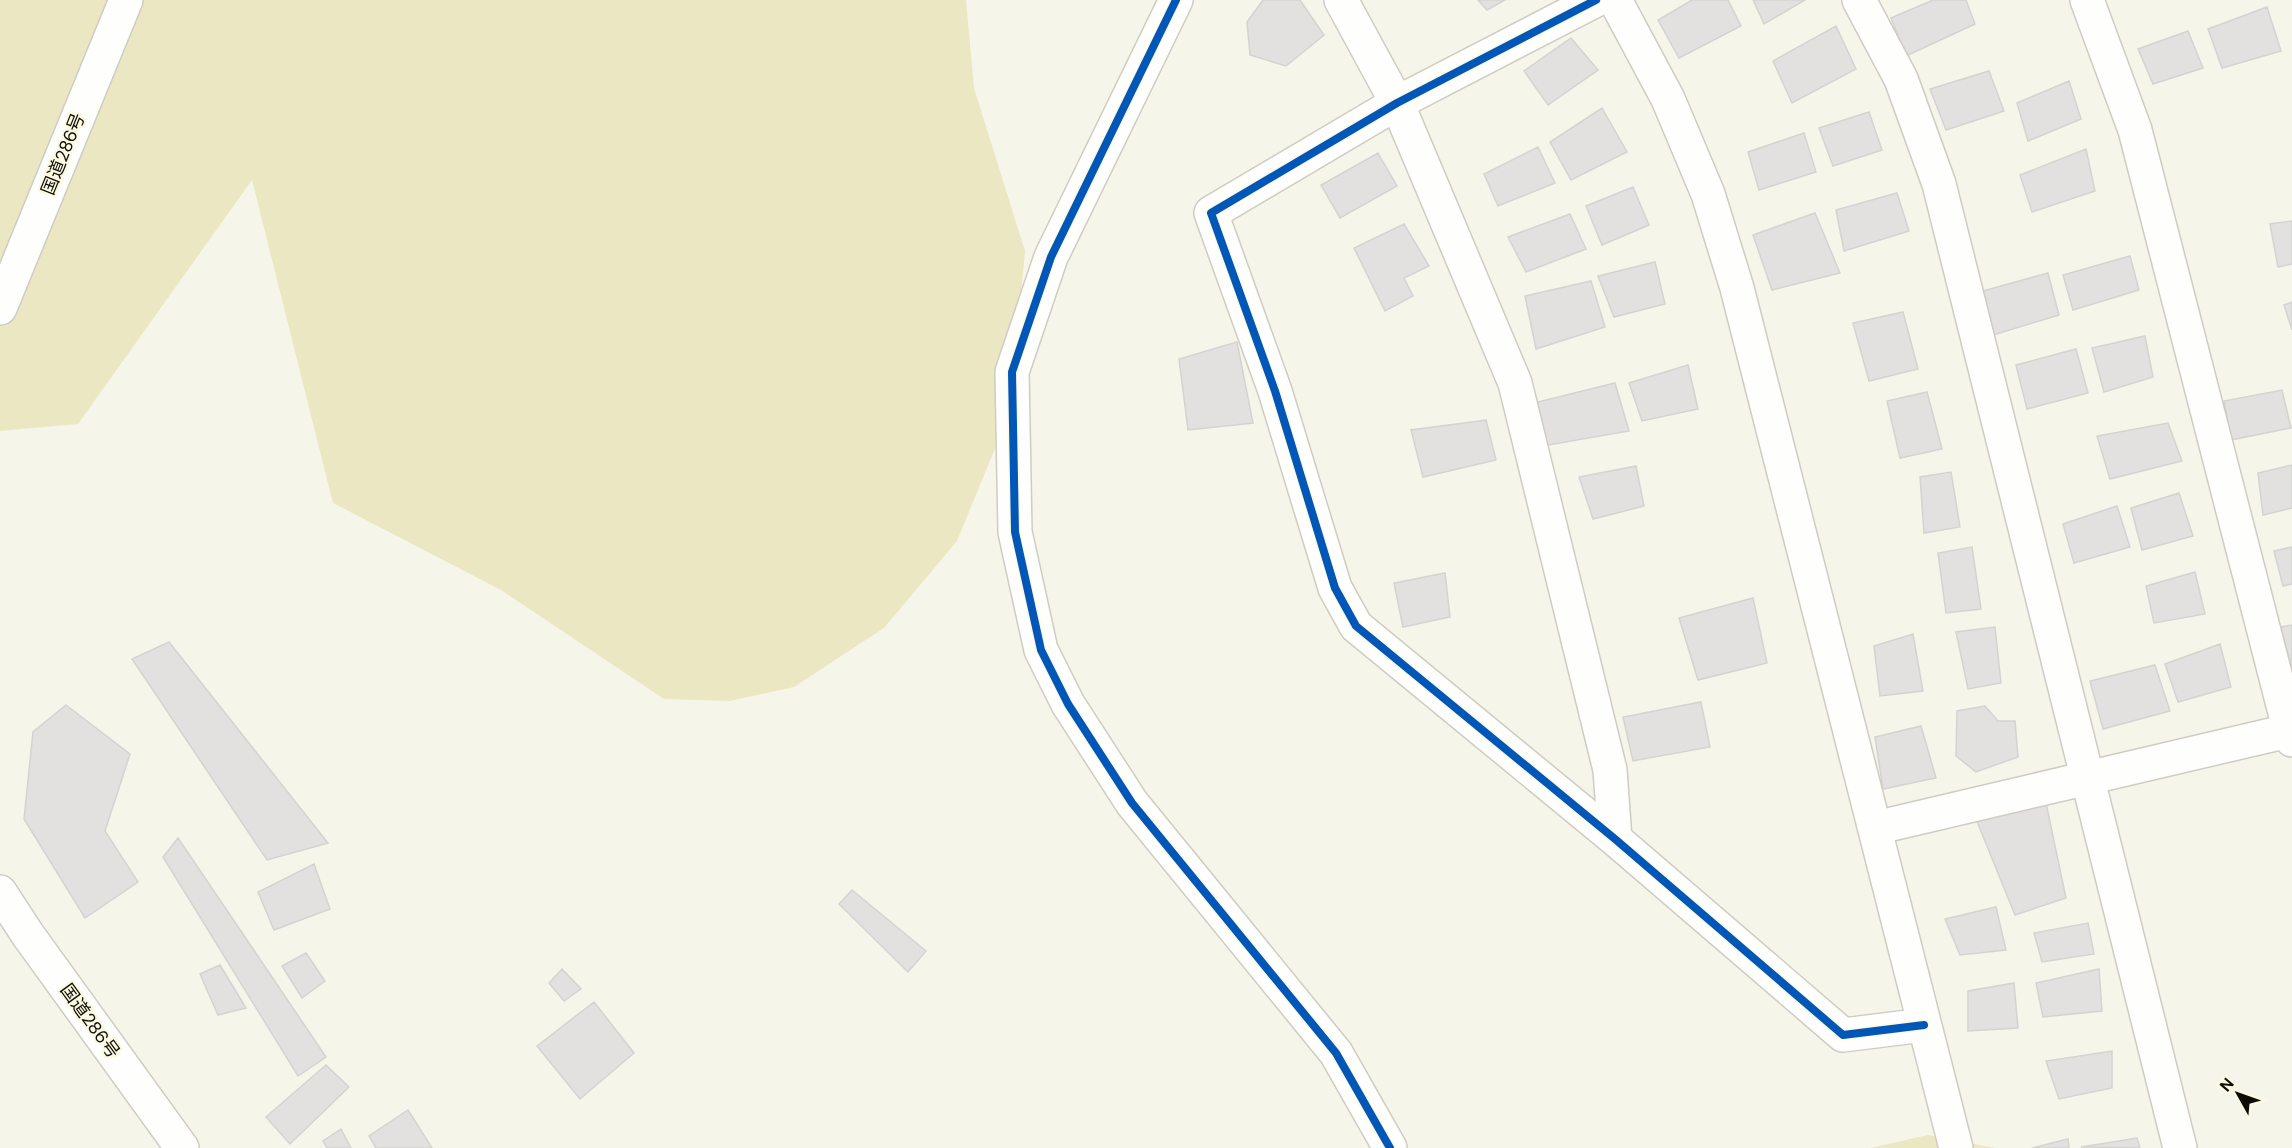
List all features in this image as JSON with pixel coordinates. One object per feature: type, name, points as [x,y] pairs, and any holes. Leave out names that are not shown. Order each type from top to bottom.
[{"type":"main road","name":"国道286号","points":[[0,308],[126,0]]},
{"type":"main road","points":[[1176,0],[1051,257],[1011,372],[1015,532],[1041,650],[1068,704],[1132,803],[1336,1053],[1390,1148]]},
{"type":"main road","points":[[1341,0],[1397,103],[1515,382],[1610,770],[1615,839]]},
{"type":"main road","points":[[1596,0],[1397,103],[1211,213],[1275,391],[1335,588],[1356,626],[1615,839],[1843,1035],[1924,1025]]},
{"type":"main road","points":[[1615,0],[1668,99],[1711,204],[1740,300],[1956,1148]]},
{"type":"main road","points":[[1859,0],[1901,79],[1939,184],[2180,1148]]},
{"type":"main road","points":[[1875,828],[2291,733],[2134,130],[2087,0]]},
{"type":"main road","name":"国道286号","points":[[0,891],[34,945],[182,1148]]},
{"type":"shaded area","points":[[0,0],[966,0],[974,88],[1025,251],[1010,412],[957,541],[884,628],[794,687],[730,701],[664,699],[501,590],[333,503],[252,180],[78,424],[0,431]]},
{"type":"shaded area","points":[[1928,1135],[1995,1148],[1870,1148]]},
{"type":"building","points":[[1263,0],[1300,0],[1324,35],[1286,66],[1250,55],[1247,22]]},
{"type":"building","points":[[1478,0],[1505,0],[1487,10]]},
{"type":"building","points":[[1692,0],[1728,0],[1741,26],[1679,58],[1658,20]]},
{"type":"building","points":[[1753,0],[1805,0],[1764,24]]},
{"type":"building","points":[[1933,0],[1966,0],[1975,24],[1906,56],[1891,18]]},
{"type":"building","points":[[2267,7],[2281,51],[2222,68],[2208,29]]},
{"type":"building","points":[[1836,26],[1856,69],[1792,103],[1773,61]]},
{"type":"building","points":[[2188,31],[2203,68],[2153,84],[2138,49]]},
{"type":"building","points":[[1571,38],[1598,70],[1548,105],[1524,71]]},
{"type":"building","points":[[1989,71],[2004,111],[1946,130],[1930,89]]},
{"type":"building","points":[[2069,81],[2081,119],[2028,141],[2017,103]]},
{"type":"building","points":[[1602,108],[1627,152],[1571,180],[1550,142]]},
{"type":"building","points":[[1869,112],[1882,150],[1833,166],[1819,128]]},
{"type":"building","points":[[1804,133],[1816,172],[1759,190],[1748,152]]},
{"type":"building","points":[[1538,147],[1555,183],[1498,206],[1484,174]]},
{"type":"building","points":[[2086,149],[2095,191],[2032,212],[2020,175]]},
{"type":"building","points":[[1378,153],[1397,186],[1340,218],[1321,185]]},
{"type":"building","points":[[1633,187],[1649,225],[1602,245],[1586,206]]},
{"type":"building","points":[[1897,193],[1909,231],[1844,251],[1836,210]]},
{"type":"building","points":[[1815,213],[1840,273],[1772,290],[1753,235]]},
{"type":"building","points":[[1570,214],[1586,249],[1526,272],[1508,237]]},
{"type":"building","points":[[2292,221],[2292,264],[2278,267],[2270,224]]},
{"type":"building","points":[[1404,224],[1429,266],[1404,278],[1413,296],[1385,311],[1354,248]]},
{"type":"building","points":[[2130,256],[2139,290],[2073,310],[2063,275]]},
{"type":"building","points":[[1655,262],[1665,304],[1614,317],[1598,276]]},
{"type":"building","points":[[2048,273],[2059,315],[1993,335],[1983,291]]},
{"type":"building","points":[[1591,281],[1605,327],[1536,349],[1525,296]]},
{"type":"building","points":[[2292,302],[2292,330],[2284,305]]},
{"type":"building","points":[[1903,312],[1918,369],[1869,381],[1853,323]]},
{"type":"building","points":[[2145,336],[2153,377],[2104,392],[2092,348]]},
{"type":"building","points":[[1237,342],[1253,423],[1188,430],[1179,359]]},
{"type":"building","points":[[2076,349],[2088,393],[2027,409],[2016,365]]},
{"type":"building","points":[[1688,365],[1698,409],[1642,421],[1629,383]]},
{"type":"building","points":[[1615,383],[1629,431],[1543,446],[1534,403]]},
{"type":"building","points":[[2282,390],[2291,428],[2231,440],[2224,401]]},
{"type":"building","points":[[1927,392],[1942,449],[1900,458],[1887,401]]},
{"type":"building","points":[[1486,420],[1496,460],[1423,477],[1411,430]]},
{"type":"building","points":[[2168,423],[2182,461],[2110,479],[2097,436]]},
{"type":"building","points":[[2292,465],[2292,508],[2263,515],[2258,473]]},
{"type":"building","points":[[1636,466],[1644,506],[1593,519],[1579,477]]},
{"type":"building","points":[[1951,472],[1960,527],[1924,533],[1920,477]]},
{"type":"building","points":[[2179,493],[2193,536],[2142,550],[2131,508]]},
{"type":"building","points":[[2117,506],[2130,547],[2074,563],[2063,524]]},
{"type":"building","points":[[1972,547],[1981,609],[1946,613],[1938,553]]},
{"type":"building","points":[[2292,547],[2292,584],[2283,586],[2274,551]]},
{"type":"building","points":[[2195,572],[2205,614],[2154,623],[2146,586]]},
{"type":"building","points":[[1445,573],[1450,617],[1403,627],[1394,583]]},
{"type":"building","points":[[1753,598],[1767,663],[1698,680],[1679,618]]},
{"type":"building","points":[[2292,625],[2292,668],[2280,627]]},
{"type":"building","points":[[1995,627],[2001,683],[1968,689],[1956,632]]},
{"type":"building","points":[[1913,634],[1923,691],[1880,696],[1874,646]]},
{"type":"building","points":[[169,642],[328,843],[267,860],[132,659]]},
{"type":"building","points":[[2220,644],[2231,687],[2178,702],[2165,664]]},
{"type":"building","points":[[2155,665],[2170,711],[2103,729],[2090,681]]},
{"type":"building","points":[[1701,702],[1710,747],[1633,761],[1623,717]]},
{"type":"building","points":[[66,705],[130,754],[105,831],[138,882],[85,918],[24,819],[33,732]]},
{"type":"building","points":[[1985,706],[1998,721],[2015,721],[2018,757],[1976,772],[1956,756],[1957,711]]},
{"type":"building","points":[[1921,726],[1936,778],[1883,789],[1875,737]]},
{"type":"building","points":[[2046,803],[2066,898],[2015,915],[1976,819]]},
{"type":"building","points":[[178,838],[326,1057],[298,1076],[163,857]]},
{"type":"building","points":[[314,864],[330,909],[274,930],[258,892]]},
{"type":"building","points":[[852,890],[926,951],[908,972],[839,904]]},
{"type":"building","points":[[1996,907],[2006,950],[1960,955],[1945,919]]},
{"type":"building","points":[[2088,923],[2094,954],[2042,962],[2034,933]]},
{"type":"building","points":[[306,953],[325,981],[302,998],[282,966]]},
{"type":"building","points":[[220,965],[246,1008],[218,1015],[200,974]]},
{"type":"building","points":[[562,969],[581,989],[564,1001],[549,983]]},
{"type":"building","points":[[2099,969],[2102,1011],[2043,1017],[2036,983]]},
{"type":"building","points":[[2014,983],[2018,1028],[1968,1031],[1968,991]]},
{"type":"building","points":[[594,1002],[634,1053],[580,1099],[537,1046]]},
{"type":"building","points":[[2112,1051],[2112,1088],[2059,1099],[2046,1061]]},
{"type":"building","points":[[326,1065],[349,1087],[290,1144],[266,1117]]},
{"type":"building","points":[[408,1110],[432,1148],[376,1148],[369,1136]]},
{"type":"building","points":[[341,1129],[351,1148],[327,1148],[323,1141]]},
{"type":"building","points":[[2137,1138],[2140,1148],[2081,1147]]},
{"type":"building","points":[[2068,1139],[2069,1148],[2032,1148]]},
{"type":"cycle path","points":[[1176,0],[1051,257],[1012,372],[1015,532],[1041,650],[1068,704],[1132,803],[1336,1053],[1390,1148]]},
{"type":"cycle path","points":[[1596,0],[1397,103],[1211,213],[1275,391],[1335,588],[1356,626],[1615,839],[1843,1035],[1924,1025]]}]
